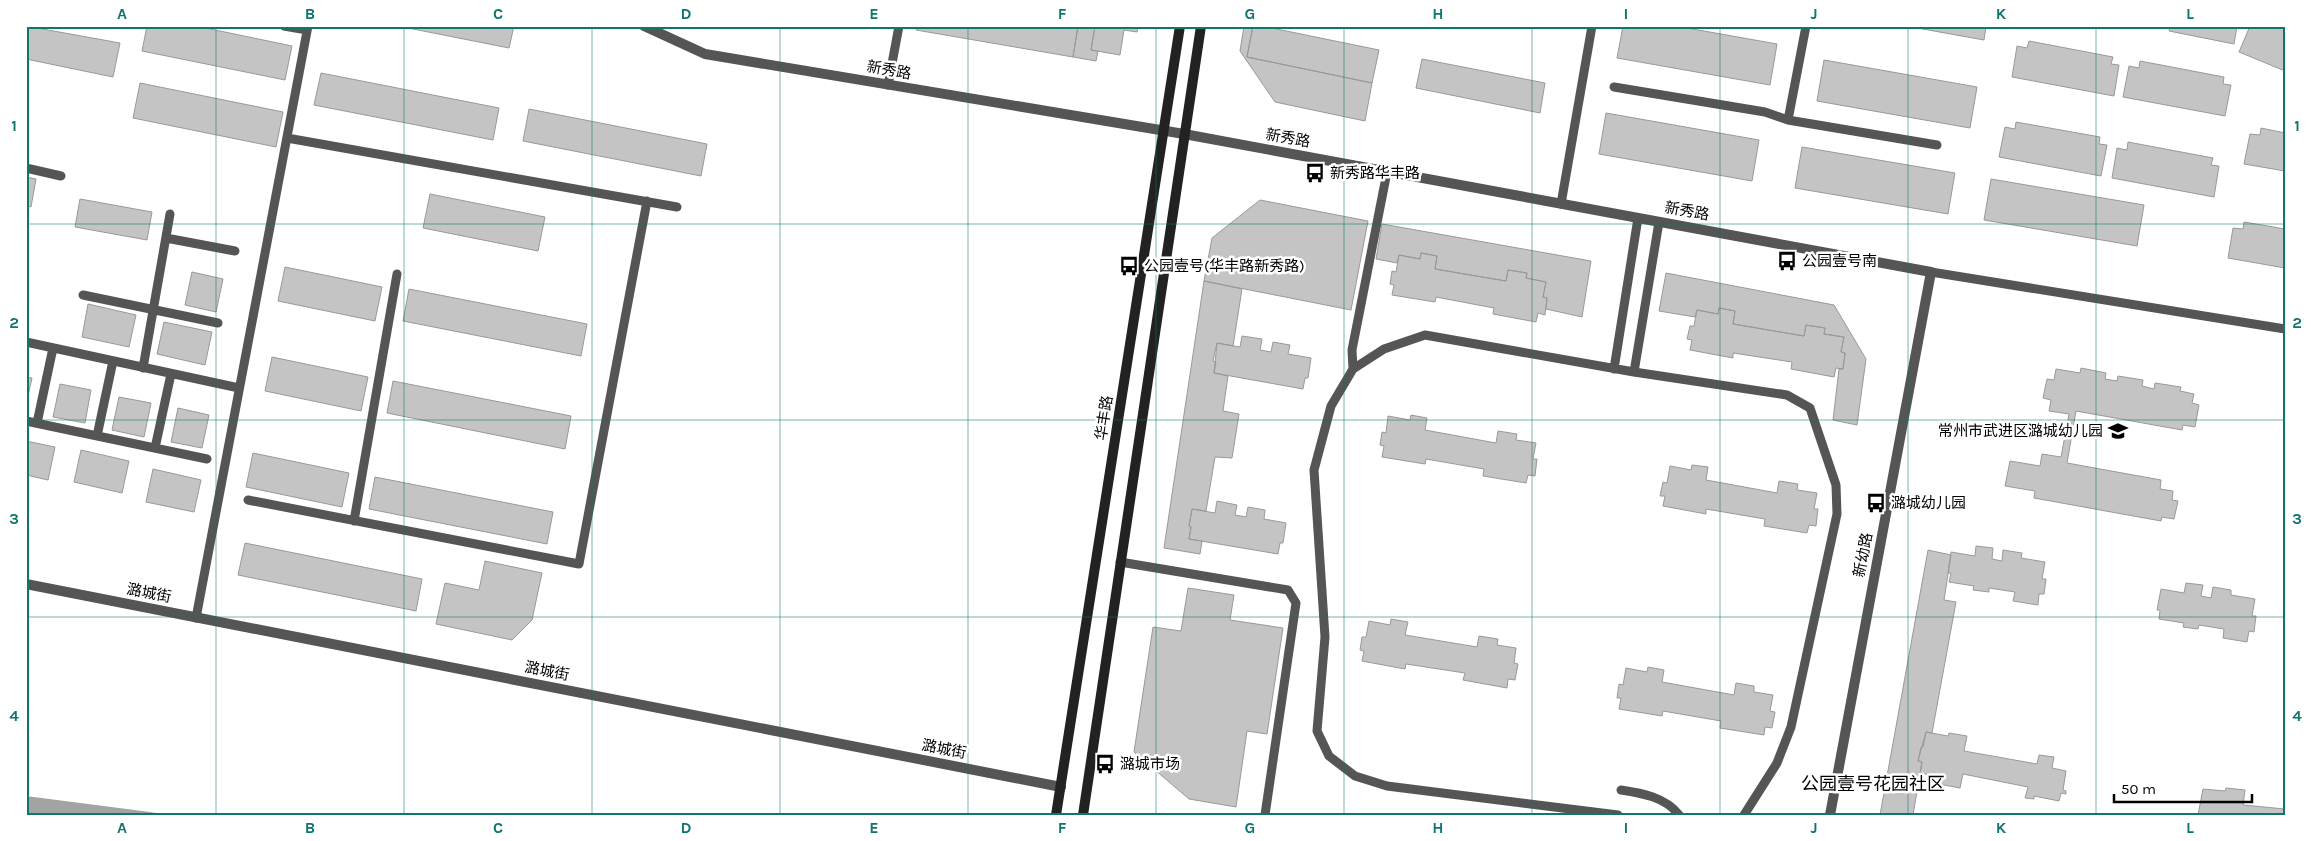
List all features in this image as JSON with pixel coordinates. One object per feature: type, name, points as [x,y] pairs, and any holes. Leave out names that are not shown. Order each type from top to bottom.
[{"type":"street","name":"新秀路","points":[[644,26],[705,54],[1184,134],[1931,272]]},
{"type":"street","name":"华丰路","points":[[1056,815],[1180,26]]},
{"type":"street","points":[[1083,815],[1201,26]]},
{"type":"street","name":"新幼路","points":[[1830,815],[1931,272]]},
{"type":"street","name":"潞城街","points":[[26,584],[1061,787]]},
{"type":"lane","points":[[196,618],[307,28],[284,26]]},
{"type":"lane","points":[[888,85],[899,26]]},
{"type":"lane","points":[[1561,204],[1592,26]]},
{"type":"lane","points":[[1788,120],[1806,26]]},
{"type":"lane","points":[[1614,86],[1764,112],[1788,120],[1938,145]]},
{"type":"lane","points":[[287,138],[677,207]]},
{"type":"lane","points":[[26,168],[61,176]]},
{"type":"lane","points":[[1353,369],[1352,350],[1387,172]]},
{"type":"lane","points":[[248,500],[579,564],[647,201]]},
{"type":"lane","points":[[143,368],[170,214]]},
{"type":"lane","points":[[1614,369],[1638,218]]},
{"type":"lane","points":[[1634,372],[1659,222]]},
{"type":"lane","points":[[166,238],[235,251]]},
{"type":"lane","points":[[1931,272],[2285,329]]},
{"type":"lane","points":[[354,520],[397,274]]},
{"type":"lane","points":[[83,295],[218,322]]},
{"type":"lane","points":[[1618,815],[1557,811],[1387,786],[1355,776],[1329,756],[1317,731],[1325,637],[1314,470],[1331,406],[1353,369],[1384,348],[1425,335],[1614,369],[1788,395],[1810,408],[1836,485],[1837,514],[1791,727],[1777,763],[1744,815]]},
{"type":"lane","points":[[26,342],[239,388]]},
{"type":"lane","points":[[37,423],[53,348]]},
{"type":"lane","points":[[97,436],[113,361]]},
{"type":"lane","points":[[156,448],[171,374]]},
{"type":"lane","points":[[26,421],[207,459]]},
{"type":"lane","points":[[1120,562],[1288,590],[1296,603],[1265,815]]},
{"type":"lane","points":[[1621,790],[1658,798],[1676,809],[1680,815]]},
{"type":"shaded area","points":[[26,796],[150,812],[168,815],[26,815]]},
{"type":"building","points":[[26,26],[120,43],[113,77],[26,59]]},
{"type":"building","points":[[147,26],[196,26],[292,46],[285,80],[142,51]]},
{"type":"building","points":[[398,26],[514,26],[509,48]]},
{"type":"building","points":[[916,26],[1078,26],[1073,57],[916,30]]},
{"type":"building","points":[[1078,26],[1095,26],[1091,50],[1098,51],[1096,61],[1073,57]]},
{"type":"building","points":[[1095,26],[1138,26],[1137,32],[1124,30],[1120,55],[1091,50]]},
{"type":"building","points":[[1244,26],[1253,26],[1247,57],[1372,83],[1365,121],[1275,102],[1240,51]]},
{"type":"building","points":[[1253,26],[1262,26],[1379,50],[1372,83],[1247,57]]},
{"type":"building","points":[[1623,26],[1676,26],[1777,44],[1770,85],[1617,58]]},
{"type":"building","points":[[1906,26],[1986,26],[1984,40]]},
{"type":"building","points":[[2170,26],[2237,26],[2234,44],[2169,31]]},
{"type":"building","points":[[2250,26],[2285,26],[2285,71],[2239,52]]},
{"type":"building","points":[[2029,41],[2113,57],[2111,64],[2119,65],[2114,96],[2012,77],[2017,46],[2027,48]]},
{"type":"building","points":[[1422,59],[1545,83],[1540,113],[1416,88]]},
{"type":"building","points":[[1824,60],[1977,87],[1970,128],[1817,101]]},
{"type":"building","points":[[2140,61],[2224,77],[2223,84],[2231,85],[2225,116],[2123,97],[2129,66],[2139,68]]},
{"type":"building","points":[[321,73],[499,108],[493,140],[314,105]]},
{"type":"building","points":[[140,83],[283,112],[276,147],[133,118]]},
{"type":"building","points":[[529,109],[707,144],[701,176],[523,141]]},
{"type":"building","points":[[1606,113],[1759,140],[1752,181],[1599,154]]},
{"type":"building","points":[[2016,122],[2100,137],[2099,144],[2107,145],[2101,176],[1999,157],[2005,127],[2015,129]]},
{"type":"building","points":[[2261,128],[2285,133],[2285,171],[2244,164],[2250,134],[2260,135]]},
{"type":"building","points":[[2128,142],[2213,158],[2211,165],[2219,166],[2214,197],[2112,178],[2117,148],[2127,150]]},
{"type":"building","points":[[1802,147],[1955,173],[1948,214],[1795,188]]},
{"type":"building","points":[[26,177],[36,179],[31,207],[26,206]]},
{"type":"building","points":[[1991,179],[2144,205],[2137,246],[1984,220]]},
{"type":"building","points":[[430,194],[545,217],[538,251],[423,228]]},
{"type":"building","points":[[80,199],[152,212],[147,240],[75,227]]},
{"type":"building","points":[[1260,200],[1368,221],[1351,310],[1204,281],[1212,238]]},
{"type":"building","points":[[2244,222],[2285,229],[2285,268],[2228,258],[2233,228],[2243,229]]},
{"type":"building","points":[[1382,224],[1591,261],[1582,317],[1546,309],[1547,298],[1543,297],[1546,282],[1526,278],[1527,273],[1508,270],[1506,281],[1435,269],[1437,256],[1421,253],[1420,259],[1399,255],[1397,263],[1376,259]]},
{"type":"building","points":[[1421,253],[1437,256],[1435,269],[1506,281],[1508,270],[1527,273],[1526,278],[1546,282],[1543,297],[1547,298],[1545,315],[1538,313],[1536,322],[1493,314],[1494,308],[1436,297],[1435,302],[1392,295],[1394,285],[1390,284],[1392,271],[1396,272],[1399,255],[1420,259]]},
{"type":"building","points":[[285,267],[382,287],[375,321],[278,301]]},
{"type":"building","points":[[192,272],[223,279],[216,312],[185,305]]},
{"type":"building","points":[[1666,273],[1834,305],[1866,359],[1857,425],[1833,420],[1839,369],[1843,369],[1845,353],[1841,352],[1844,337],[1824,334],[1825,328],[1806,325],[1804,336],[1733,324],[1735,311],[1719,308],[1718,314],[1697,310],[1695,317],[1659,311]]},
{"type":"building","points":[[1204,281],[1242,289],[1233,346],[1217,343],[1213,361],[1216,362],[1214,373],[1228,376],[1223,411],[1239,414],[1232,458],[1215,457],[1206,511],[1192,509],[1189,539],[1202,541],[1200,554],[1164,548]]},
{"type":"building","points":[[409,289],[587,324],[581,356],[403,321]]},
{"type":"building","points":[[88,304],[136,315],[129,347],[82,337]]},
{"type":"building","points":[[1719,308],[1735,311],[1733,324],[1804,336],[1806,325],[1825,328],[1824,334],[1844,337],[1841,352],[1845,353],[1843,369],[1836,368],[1834,377],[1791,369],[1792,362],[1733,353],[1733,358],[1690,350],[1692,340],[1687,339],[1690,326],[1694,326],[1697,310],[1718,314]]},
{"type":"building","points":[[164,322],[212,332],[205,365],[157,354]]},
{"type":"building","points":[[1242,336],[1262,339],[1260,350],[1271,352],[1273,342],[1290,345],[1288,354],[1311,358],[1308,378],[1305,378],[1303,389],[1214,373],[1217,343],[1240,347]]},
{"type":"building","points":[[272,357],[368,377],[361,411],[265,391]]},
{"type":"building","points":[[2081,368],[2106,373],[2105,379],[2117,381],[2118,376],[2143,380],[2142,386],[2154,389],[2155,383],[2181,387],[2180,391],[2194,394],[2192,403],[2199,405],[2195,427],[2183,425],[2182,430],[2076,411],[2067,463],[2161,480],[2160,489],[2173,491],[2172,500],[2178,501],[2174,519],[2162,517],[2161,521],[2034,498],[2035,491],[2005,486],[2010,461],[2040,466],[2042,454],[2061,457],[2069,414],[2049,411],[2051,400],[2043,398],[2047,379],[2054,380],[2056,369],[2080,373]]},
{"type":"building","points":[[26,377],[32,378],[26,405]]},
{"type":"building","points":[[393,381],[571,416],[565,449],[387,413]]},
{"type":"building","points":[[60,384],[91,390],[85,423],[53,417]]},
{"type":"building","points":[[119,397],[151,403],[144,437],[112,430]]},
{"type":"building","points":[[178,408],[209,415],[202,448],[171,442]]},
{"type":"building","points":[[1411,415],[1427,418],[1425,430],[1496,443],[1498,431],[1517,434],[1516,440],[1536,443],[1533,459],[1537,459],[1535,476],[1528,475],[1526,483],[1483,476],[1484,469],[1426,459],[1425,464],[1382,457],[1384,446],[1380,445],[1382,432],[1386,433],[1388,416],[1410,420]]},
{"type":"building","points":[[26,441],[55,447],[48,480],[26,475]]},
{"type":"building","points":[[81,450],[129,461],[122,493],[74,482]]},
{"type":"building","points":[[253,453],[349,473],[342,507],[246,487]]},
{"type":"building","points":[[1692,465],[1708,467],[1706,480],[1777,493],[1779,481],[1798,484],[1797,490],[1817,493],[1814,509],[1818,509],[1816,526],[1809,525],[1807,533],[1764,526],[1765,519],[1706,509],[1706,514],[1663,506],[1665,496],[1660,496],[1663,482],[1667,483],[1670,466],[1691,470]]},
{"type":"building","points":[[153,469],[201,480],[194,512],[146,502]]},
{"type":"building","points":[[375,477],[553,512],[547,544],[369,509]]},
{"type":"building","points":[[1217,501],[1237,505],[1235,515],[1246,517],[1248,507],[1265,510],[1264,519],[1286,523],[1283,543],[1280,543],[1278,554],[1189,539],[1192,509],[1215,513]]},
{"type":"building","points":[[245,543],[422,579],[416,611],[238,575]]},
{"type":"building","points":[[1976,546],[1993,548],[1992,559],[2002,561],[2003,550],[2022,553],[2021,558],[2045,562],[2042,579],[2046,579],[2044,594],[2039,594],[2038,605],[2013,601],[2015,592],[1989,588],[1989,592],[1973,590],[1974,586],[1949,582],[1951,573],[1948,573],[1951,552],[1975,556]]},
{"type":"building","points":[[1928,550],[1951,555],[1944,600],[1956,602],[1932,733],[1926,732],[1918,761],[1922,762],[1913,815],[1880,815]]},
{"type":"building","points":[[485,561],[542,573],[532,620],[512,640],[436,624],[445,583],[479,590]]},
{"type":"building","points":[[2186,583],[2203,585],[2201,596],[2211,598],[2213,587],[2231,590],[2231,595],[2255,599],[2252,616],[2256,616],[2254,632],[2249,631],[2247,642],[2223,638],[2224,629],[2199,625],[2198,629],[2183,627],[2184,623],[2159,619],[2160,610],[2157,610],[2161,589],[2184,593]]},
{"type":"building","points":[[1188,588],[1234,595],[1230,620],[1283,628],[1267,734],[1247,731],[1236,807],[1189,799],[1134,752],[1153,627],[1181,631]]},
{"type":"building","points":[[1391,619],[1408,622],[1405,635],[1477,647],[1479,636],[1498,639],[1497,645],[1516,648],[1514,663],[1518,664],[1515,680],[1508,679],[1507,688],[1463,680],[1465,673],[1406,664],[1405,669],[1362,661],[1364,651],[1360,650],[1362,637],[1366,637],[1369,621],[1390,625]]},
{"type":"building","points":[[1648,667],[1664,670],[1662,682],[1734,695],[1736,683],[1754,686],[1754,692],[1773,695],[1770,711],[1775,712],[1772,728],[1765,727],[1764,735],[1720,728],[1721,721],[1663,711],[1662,716],[1619,709],[1621,698],[1617,698],[1619,684],[1623,685],[1626,668],[1647,672]]},
{"type":"building","points":[[1926,732],[1948,736],[1949,733],[1967,736],[1964,751],[2037,764],[2039,755],[2054,757],[2052,768],[2066,771],[2063,790],[2066,791],[2066,794],[2061,793],[2059,801],[2034,796],[2034,799],[2025,798],[2028,787],[1963,774],[1960,788],[1939,784],[1940,777],[1920,773],[1922,762],[1918,761]]},
{"type":"building","points":[[2226,788],[2245,790],[2243,805],[2285,809],[2285,815],[2198,815],[2203,789],[2225,791]]},
{"type":"place","name":"新秀路华丰路","points":[[1315,173]]},
{"type":"place","name":"公园壹号南","points":[[1787,261]]},
{"type":"place","name":"公园壹号(华丰路新秀路)","points":[[1129,266]]},
{"type":"place","name":"常州市武进区潞城幼儿园","points":[[2118,431]]},
{"type":"place","name":"潞城幼儿园","points":[[1876,503]]},
{"type":"place","name":"潞城市场","points":[[1105,764]]},
{"type":"district","name":"公园壹号花园社区","points":[[1873,784]]}]
